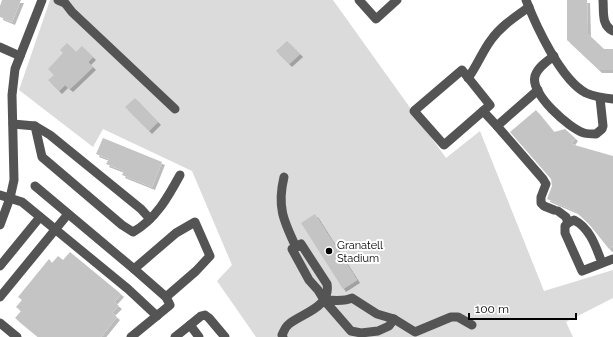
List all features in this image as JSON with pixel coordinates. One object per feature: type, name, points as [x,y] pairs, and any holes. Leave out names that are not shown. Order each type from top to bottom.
[{"type":"street","points":[[0,225],[10,198],[14,180],[13,83],[15,69],[42,0]]},
{"type":"street","points":[[58,0],[65,3],[72,12],[104,43],[175,109]]},
{"type":"street","points":[[359,0],[376,19],[397,0]]},
{"type":"street","points":[[604,0],[604,21],[608,29],[613,32]]},
{"type":"street","points":[[468,78],[497,32],[528,4],[546,43],[571,80],[586,93],[600,98],[613,99]]},
{"type":"street","points":[[0,47],[20,56]]},
{"type":"street","points":[[554,56],[545,63],[535,76],[535,82],[538,90],[548,105],[566,122],[580,131],[596,134],[602,129],[603,126],[600,98]]},
{"type":"street","points":[[462,70],[468,78],[490,105],[444,145],[414,111],[462,70]]},
{"type":"street","points":[[497,126],[538,90]]},
{"type":"street","points":[[483,111],[543,179],[546,184],[541,197],[541,202],[544,206],[556,210],[566,217],[568,222]]},
{"type":"street","points":[[13,124],[35,126],[50,135],[141,209],[150,219]]},
{"type":"street","points":[[35,126],[42,157],[122,225],[133,232],[142,227],[150,219],[166,199],[180,175]]},
{"type":"street","points":[[283,337],[282,335],[285,328],[289,324],[309,314],[324,300],[328,290],[327,284],[301,244],[296,247],[285,223],[281,210],[281,189],[284,177]]},
{"type":"street","points":[[35,186],[166,297],[170,305],[132,337]]},
{"type":"street","points":[[0,195],[22,202],[128,289],[157,316]]},
{"type":"street","points":[[0,297],[68,214]]},
{"type":"street","points":[[0,266],[40,217]]},
{"type":"street","points":[[602,263],[589,233],[585,228],[574,220],[568,222],[565,226],[565,233],[582,270],[602,263],[613,259]]},
{"type":"street","points":[[134,269],[176,233],[195,222],[210,256],[196,271],[166,297]]},
{"type":"street","points":[[324,300],[339,299],[346,301],[352,298],[377,314],[394,319],[415,332],[451,317],[458,317],[472,325]]},
{"type":"street","points":[[324,300],[352,331],[361,333],[378,330],[389,326],[394,319]]},
{"type":"street","points":[[175,337],[201,316],[205,315],[225,337]]},
{"type":"street","points":[[0,323],[17,337]]},
{"type":"street","points":[[190,325],[199,337]]},
{"type":"shaded area","points":[[50,0],[333,0],[446,158],[480,131],[544,291],[613,270],[613,298],[566,322],[573,337],[256,337],[217,281],[232,265],[192,171],[103,129],[93,147],[19,90]]},
{"type":"building","points":[[2,0],[21,0],[12,22],[0,17],[0,6]]},
{"type":"building","points":[[567,0],[587,0],[588,34],[604,49],[613,49],[613,70],[599,70],[567,40]]},
{"type":"building","points":[[287,41],[300,54],[289,64],[276,51]]},
{"type":"building","points":[[67,43],[76,52],[82,46],[93,57],[88,62],[93,67],[70,89],[65,85],[59,91],[48,80],[54,75],[48,69],[63,53],[60,50]]},
{"type":"building","points":[[135,98],[158,122],[149,131],[125,107]]},
{"type":"building","points":[[536,110],[554,132],[565,129],[575,138],[571,144],[613,156],[613,246],[609,249],[589,224],[575,211],[547,199],[552,186],[551,179],[510,132]]},
{"type":"building","points":[[103,138],[162,162],[152,187],[122,175],[124,171],[106,164],[109,159],[96,154]]},
{"type":"building","name":"Granatell Stadium","points":[[315,214],[357,280],[343,289],[301,223]]},
{"type":"building","points":[[70,252],[121,294],[114,302],[119,306],[112,313],[117,317],[101,337],[38,337],[15,318],[21,311],[16,307],[22,300],[18,297],[49,259],[52,263],[58,256],[63,260]]},
{"type":"place","name":"Granatell Stadium","points":[[329,251]]}]
